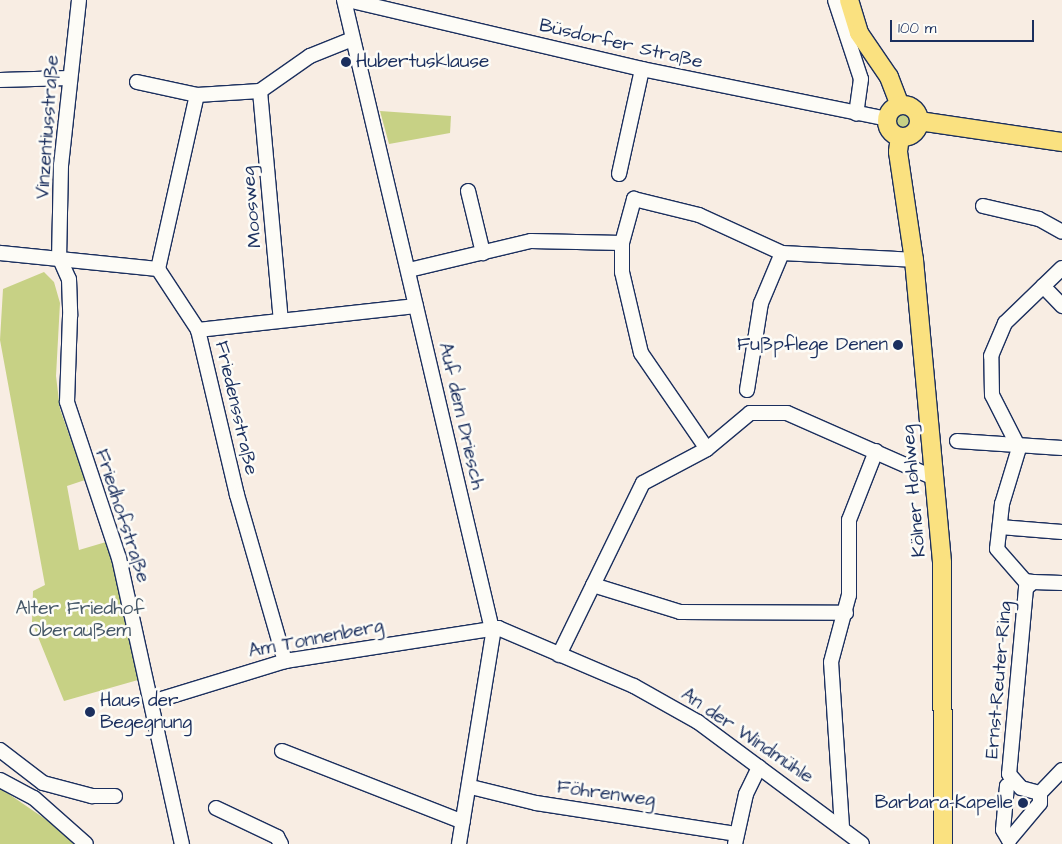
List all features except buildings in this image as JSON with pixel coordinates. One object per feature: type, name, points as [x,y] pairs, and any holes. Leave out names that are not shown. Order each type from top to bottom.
[{"type":"main road","points":[[849,0],[859,32],[889,76],[900,105]]},
{"type":"main road","points":[[900,105],[887,118],[888,129],[900,137],[914,134],[920,121]]},
{"type":"main road","points":[[900,105],[911,107],[920,121],[1062,142]]},
{"type":"main road","name":"Kölner Hohlweg","points":[[900,137],[898,152],[914,260],[932,477],[942,563],[943,844]]},
{"type":"street","name":"Vinzentiusstraße","points":[[59,257],[68,78],[78,0]]},
{"type":"street","name":"Auf dem Driesch","points":[[344,0],[492,629],[493,644],[471,787],[459,844]]},
{"type":"street","name":"Büsdorfer Straße","points":[[348,0],[642,69],[856,114],[887,118]]},
{"type":"street","points":[[836,0],[861,79],[856,114]]},
{"type":"street","points":[[138,82],[197,95],[260,90],[310,56],[352,38]]},
{"type":"street","points":[[619,174],[642,69]]},
{"type":"street","points":[[0,80],[68,78]]},
{"type":"street","name":"Moosweg","points":[[260,90],[281,320]]},
{"type":"street","points":[[0,253],[59,257],[158,269],[197,95]]},
{"type":"street","points":[[468,191],[483,253]]},
{"type":"street","points":[[707,448],[641,353],[622,272],[623,240],[634,199],[699,214],[782,253],[914,260]]},
{"type":"street","points":[[983,206],[1039,219],[1062,232]]},
{"type":"street","points":[[409,270],[531,241],[623,240]]},
{"type":"street","points":[[747,390],[761,303],[782,253]]},
{"type":"street","name":"Friedhofstraße","points":[[59,257],[68,279],[69,415],[119,558],[182,844]]},
{"type":"street","points":[[1033,582],[1024,580],[997,549],[1000,527],[1019,448],[992,395],[991,356],[1005,324],[1062,268]]},
{"type":"street","name":"Friedensstraße","points":[[158,269],[198,330],[237,495],[285,661]]},
{"type":"street","points":[[1043,286],[1062,306]]},
{"type":"street","points":[[198,330],[416,306]]},
{"type":"street","points":[[559,655],[643,483],[707,448],[750,413],[787,413],[932,477]]},
{"type":"street","points":[[958,441],[1019,448],[1062,448]]},
{"type":"street","points":[[842,827],[831,662],[836,632],[846,613],[849,520],[876,451]]},
{"type":"street","points":[[1000,527],[1062,532]]},
{"type":"street","name":"Ernst-Reuter-Ring","points":[[1040,793],[1030,793],[1013,782],[1009,774],[1026,588],[1033,582],[1062,583]]},
{"type":"street","points":[[593,585],[680,612],[846,613]]},
{"type":"street","name":"Am Tonnenberg","points":[[152,702],[285,661],[492,629]]},
{"type":"street","name":"An der Windmühle","points":[[492,629],[634,686],[698,722],[842,827],[862,844]]},
{"type":"street","points":[[0,750],[43,783],[92,796],[115,796]]},
{"type":"street","points":[[282,751],[463,822]]},
{"type":"street","points":[[736,839],[746,794],[759,767]]},
{"type":"street","name":"Ernst-Reuter-Ring","points":[[1013,782],[1007,786],[1003,830],[1008,842],[1040,803],[1040,793],[1062,770]]},
{"type":"street","points":[[0,780],[34,798],[86,844]]},
{"type":"street","name":"Föhrenweg","points":[[471,787],[536,803],[736,839]]},
{"type":"street","points":[[216,808],[277,837],[281,844]]},
{"type":"green space","points":[[380,111],[451,116],[450,133],[389,144]]},
{"type":"green space","points":[[900,113],[906,113],[911,118],[909,127],[900,129],[895,124],[895,118]]},
{"type":"green space","name":"Alter Friedhof Oberaußem","points":[[44,272],[54,282],[60,303],[56,376],[60,409],[85,480],[67,486],[79,550],[106,542],[135,645],[138,680],[64,701],[32,622],[33,591],[45,585],[0,340],[3,289]]},
{"type":"green space","points":[[0,788],[54,825],[76,844],[0,844]]},
{"type":"place","name":"Hubertusklause","points":[[346,62]]},
{"type":"place","name":"Fußpflege Denen","points":[[898,345]]},
{"type":"place","name":"Haus der Begegnung","points":[[90,712]]},
{"type":"place","name":"Barbara-Kapelle","points":[[1023,803]]}]
